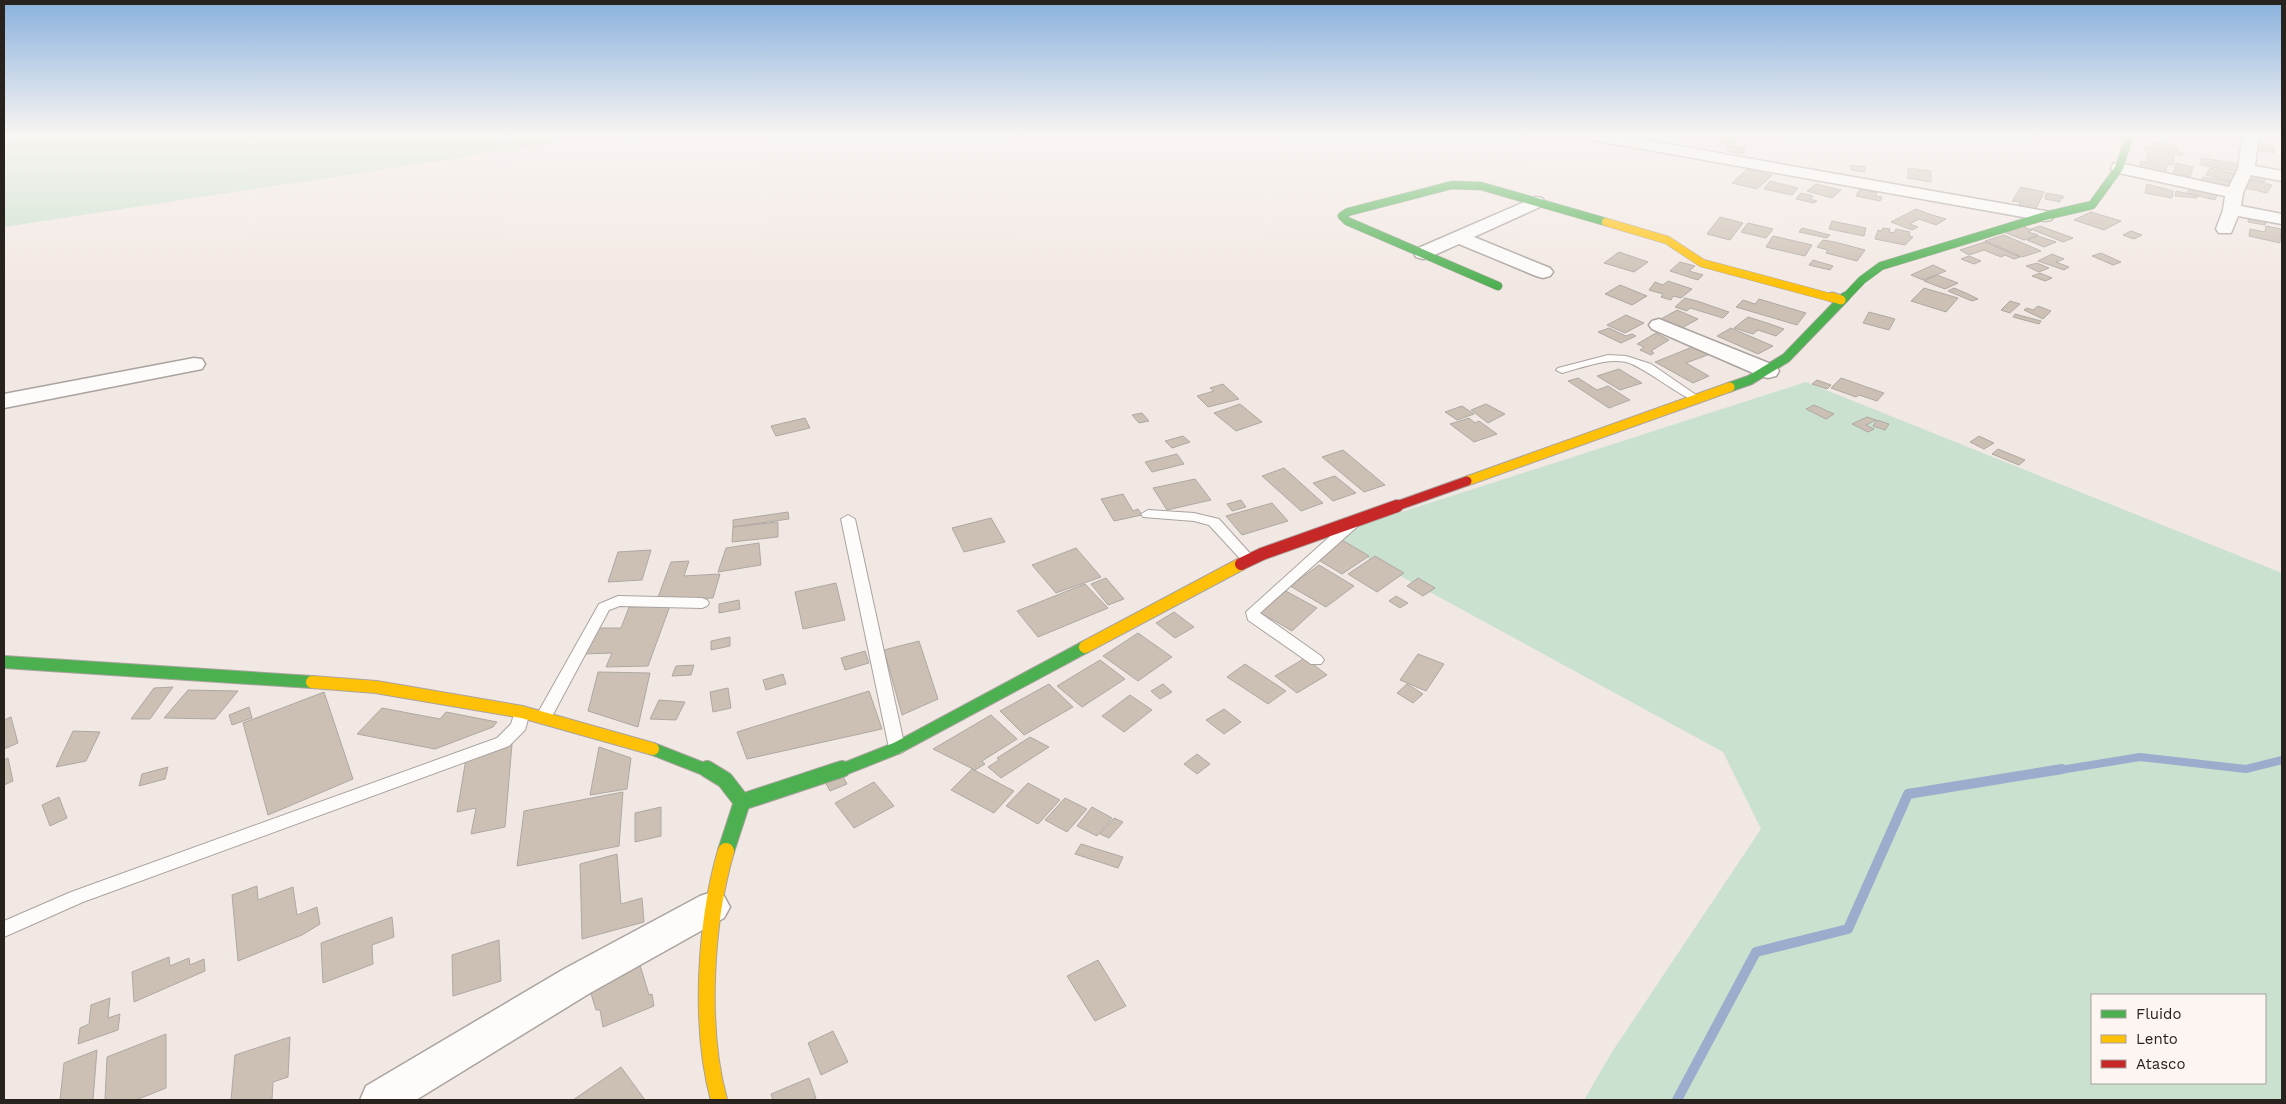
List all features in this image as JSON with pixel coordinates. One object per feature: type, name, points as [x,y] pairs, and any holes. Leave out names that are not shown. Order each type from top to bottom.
[{"type":"street","points":[[1453,186],[1348,212],[1342,216],[1347,221],[1498,286]]},
{"type":"street","points":[[1476,186],[1667,240],[1680,247],[1687,255],[1702,262],[1841,300]]},
{"type":"street","points":[[1897,186],[2045,216]]},
{"type":"street","points":[[742,802],[838,771],[897,748],[1249,560],[1750,380],[1768,371],[1786,358],[1870,272],[1881,266],[2045,216],[2092,205],[2106,186]]},
{"type":"street","points":[[2180,186],[2233,201],[2282,220]]},
{"type":"street","points":[[2225,229],[2239,186]]},
{"type":"street","points":[[1423,253],[1536,202]]},
{"type":"street","points":[[1458,237],[1543,272]]},
{"type":"street","points":[[1659,325],[1768,371]]},
{"type":"street","points":[[4,401],[194,364]]},
{"type":"street","points":[[4,662],[358,686],[522,712],[665,752],[701,766],[725,780],[742,802]]},
{"type":"street","points":[[719,1100],[712,1078],[706,1028],[712,907],[723,861],[742,802]]},
{"type":"street","points":[[380,1100],[577,981],[712,907]]},
{"type":"lane","points":[[1562,370],[1606,359],[1626,359],[1645,366],[1696,399]]},
{"type":"lane","points":[[1148,514],[1194,517],[1214,522],[1249,560]]},
{"type":"lane","points":[[848,519],[897,748]]},
{"type":"lane","points":[[1316,660],[1252,617],[1252,612],[1358,520]]},
{"type":"lane","points":[[543,718],[604,606],[618,601],[702,603]]},
{"type":"lane","points":[[4,929],[77,897],[503,742],[519,726],[522,712]]},
{"type":"green space","points":[[4,186],[276,186],[4,227]]},
{"type":"green space","points":[[1806,382],[2282,573],[2282,1100],[1584,1100],[1612,1052],[1761,829],[1723,752],[1327,536]]},
{"type":"building","points":[[1742,186],[1761,186],[1757,189]]},
{"type":"building","points":[[1767,186],[1788,186],[1798,188],[1792,195],[1764,189]]},
{"type":"building","points":[[1814,186],[1841,190],[1832,198],[1807,191]]},
{"type":"building","points":[[2147,186],[2173,191],[2172,198],[2145,193]]},
{"type":"building","points":[[2192,186],[2219,192],[2215,200],[2187,193]]},
{"type":"building","points":[[2242,186],[2272,186],[2267,193],[2241,187]]},
{"type":"building","points":[[2021,187],[2044,192],[2036,209],[2019,205],[2020,202],[2012,201]]},
{"type":"building","points":[[1860,189],[1877,193],[1875,196],[1882,197],[1880,201],[1856,196]]},
{"type":"building","points":[[2176,191],[2198,196],[2197,198],[2175,196]]},
{"type":"building","points":[[1801,193],[1813,196],[1810,199],[1817,201],[1814,203],[1796,199]]},
{"type":"building","points":[[2046,193],[2063,196],[2063,199],[2060,198],[2060,202],[2045,199]]},
{"type":"building","points":[[1916,209],[1946,219],[1936,225],[1919,219],[1910,224],[1918,227],[1912,230],[1891,222]]},
{"type":"building","points":[[2091,212],[2121,221],[2104,230],[2074,220]]},
{"type":"building","points":[[2249,214],[2266,218],[2265,225],[2248,222]]},
{"type":"building","points":[[1720,217],[1743,223],[1730,240],[1707,234]]},
{"type":"building","points":[[1832,221],[1866,228],[1864,236],[1829,229]]},
{"type":"building","points":[[1748,223],[1773,229],[1766,238],[1741,232]]},
{"type":"building","points":[[2021,226],[2032,230],[2028,232],[2038,235],[2024,240],[2004,232]]},
{"type":"building","points":[[2040,226],[2073,238],[2063,242],[2031,229]]},
{"type":"building","points":[[2266,226],[2281,229],[2280,243],[2249,236],[2250,229],[2265,232]]},
{"type":"building","points":[[1802,228],[1830,235],[1827,238],[1799,232]]},
{"type":"building","points":[[1883,228],[1890,229],[1889,232],[1894,233],[1896,229],[1910,232],[1909,236],[1913,237],[1905,245],[1875,239],[1878,230],[1882,231]]},
{"type":"building","points":[[2131,231],[2142,235],[2134,239],[2123,235]]},
{"type":"building","points":[[2004,235],[2041,251],[2022,257],[1985,241]]},
{"type":"building","points":[[1773,236],[1812,245],[1805,256],[1766,247]]},
{"type":"building","points":[[2038,236],[2056,242],[2044,247],[2027,240]]},
{"type":"building","points":[[1823,240],[1865,250],[1857,261],[1826,253],[1828,250],[1817,247]]},
{"type":"building","points":[[1985,242],[2020,257],[2014,259],[2005,255],[2001,257],[1984,250],[1969,255],[1960,250]]},
{"type":"building","points":[[1619,252],[1648,262],[1634,272],[1604,263]]},
{"type":"building","points":[[2101,253],[2121,262],[2113,265],[2092,256]]},
{"type":"building","points":[[2052,254],[2064,259],[2056,262],[2069,267],[2064,270],[2038,261]]},
{"type":"building","points":[[1969,256],[1981,261],[1974,264],[1961,259]]},
{"type":"building","points":[[1813,260],[1833,266],[1830,270],[1809,265]]},
{"type":"building","points":[[1680,262],[1695,266],[1689,271],[1703,275],[1698,280],[1670,271]]},
{"type":"building","points":[[2037,263],[2049,268],[2039,272],[2026,266]]},
{"type":"building","points":[[1933,265],[1946,271],[1923,280],[1911,275]]},
{"type":"building","points":[[2040,273],[2052,278],[2045,281],[2032,276]]},
{"type":"building","points":[[1937,275],[1958,283],[1945,289],[1924,281]]},
{"type":"building","points":[[1668,281],[1692,289],[1681,298],[1673,296],[1671,300],[1661,297],[1663,294],[1649,290],[1655,282],[1663,285]]},
{"type":"building","points":[[1620,285],[1647,296],[1632,305],[1605,294]]},
{"type":"building","points":[[1924,288],[1958,298],[1946,312],[1911,301]]},
{"type":"building","points":[[1954,288],[1978,299],[1972,301],[1948,291]]},
{"type":"building","points":[[1685,298],[1729,312],[1723,318],[1690,308],[1687,311],[1675,307]]},
{"type":"building","points":[[1759,299],[1806,313],[1797,325],[1736,307],[1743,300],[1755,304]]},
{"type":"building","points":[[2010,301],[2020,304],[2010,313],[2001,310]]},
{"type":"building","points":[[2038,306],[2051,311],[2043,319],[2024,310],[2027,308],[2033,310]]},
{"type":"building","points":[[1677,310],[1698,319],[1680,329],[1659,320]]},
{"type":"building","points":[[1869,312],[1895,319],[1889,330],[1863,323]]},
{"type":"building","points":[[2015,314],[2041,321],[2039,324],[2013,317]]},
{"type":"building","points":[[1626,315],[1644,323],[1625,333],[1607,325]]},
{"type":"building","points":[[1748,317],[1784,329],[1776,336],[1758,330],[1753,334],[1734,328]]},
{"type":"building","points":[[1609,328],[1626,336],[1632,334],[1636,336],[1621,343],[1598,332]]},
{"type":"building","points":[[1731,328],[1773,346],[1758,354],[1717,336]]},
{"type":"building","points":[[1656,333],[1669,340],[1651,351],[1654,353],[1651,355],[1640,350],[1644,347],[1637,344]]},
{"type":"building","points":[[1695,346],[1710,354],[1686,363],[1709,376],[1693,383],[1655,362]]},
{"type":"building","points":[[1619,369],[1642,383],[1620,390],[1597,376]]},
{"type":"building","points":[[1578,378],[1597,390],[1608,386],[1630,400],[1609,408],[1568,381]]},
{"type":"building","points":[[1841,378],[1884,393],[1877,401],[1859,395],[1856,397],[1831,388]]},
{"type":"building","points":[[1817,380],[1831,385],[1827,389],[1812,384]]},
{"type":"building","points":[[1223,384],[1239,399],[1208,407],[1197,396],[1214,391],[1210,388]]},
{"type":"building","points":[[1240,404],[1262,422],[1236,431],[1214,413]]},
{"type":"building","points":[[1486,404],[1505,414],[1488,423],[1471,410]]},
{"type":"building","points":[[1814,405],[1834,414],[1826,419],[1806,409]]},
{"type":"building","points":[[1462,406],[1474,414],[1457,420],[1445,412]]},
{"type":"building","points":[[1142,413],[1149,421],[1139,423],[1132,415]]},
{"type":"building","points":[[1867,417],[1876,420],[1866,425],[1874,429],[1868,432],[1852,424]]},
{"type":"building","points":[[805,418],[810,428],[776,436],[771,426]]},
{"type":"building","points":[[1469,418],[1475,423],[1479,421],[1497,434],[1474,442],[1450,424]]},
{"type":"building","points":[[1877,420],[1889,424],[1885,430],[1873,426]]},
{"type":"building","points":[[1183,436],[1190,442],[1172,448],[1165,441]]},
{"type":"building","points":[[1979,436],[1994,443],[1984,449],[1970,442]]},
{"type":"building","points":[[1998,449],[2025,460],[2019,465],[1992,454]]},
{"type":"building","points":[[1343,450],[1385,485],[1364,492],[1322,457]]},
{"type":"building","points":[[1177,454],[1184,464],[1152,472],[1145,462]]},
{"type":"building","points":[[1284,468],[1323,503],[1301,511],[1262,476]]},
{"type":"building","points":[[1335,476],[1356,493],[1333,501],[1313,483]]},
{"type":"building","points":[[1195,479],[1211,500],[1167,510],[1153,488]]},
{"type":"building","points":[[1123,494],[1133,511],[1138,509],[1142,515],[1114,521],[1101,499]]},
{"type":"building","points":[[1241,500],[1246,507],[1232,511],[1227,504]]},
{"type":"building","points":[[1272,503],[1288,521],[1242,535],[1226,516]]},
{"type":"building","points":[[788,512],[789,519],[733,527],[733,520]]},
{"type":"building","points":[[991,518],[1005,542],[964,552],[952,528]]},
{"type":"building","points":[[778,522],[778,537],[732,542],[733,527]]},
{"type":"building","points":[[1342,540],[1369,556],[1342,574],[1315,558]]},
{"type":"building","points":[[759,543],[761,565],[718,572],[726,548]]},
{"type":"building","points":[[1076,548],[1101,577],[1056,593],[1032,565]]},
{"type":"building","points":[[651,550],[642,580],[608,582],[618,552]]},
{"type":"building","points":[[1375,556],[1404,573],[1377,592],[1348,574]]},
{"type":"building","points":[[689,561],[684,576],[720,574],[713,598],[657,600],[671,562]]},
{"type":"building","points":[[1319,565],[1354,586],[1326,607],[1290,586]]},
{"type":"building","points":[[1106,578],[1124,599],[1108,605],[1091,584]]},
{"type":"building","points":[[1418,578],[1435,588],[1423,596],[1407,586]]},
{"type":"building","points":[[836,583],[845,620],[803,629],[795,592]]},
{"type":"building","points":[[1085,584],[1108,608],[1038,637],[1017,611]]},
{"type":"building","points":[[1282,589],[1317,608],[1292,631],[1256,610]]},
{"type":"building","points":[[1396,596],[1408,603],[1400,608],[1389,601]]},
{"type":"building","points":[[739,600],[740,609],[719,613],[719,604]]},
{"type":"building","points":[[670,606],[648,666],[606,667],[612,653],[584,654],[595,628],[621,628],[629,607]]},
{"type":"building","points":[[1174,612],[1194,627],[1175,638],[1156,623]]},
{"type":"building","points":[[1138,633],[1172,657],[1138,681],[1103,656]]},
{"type":"building","points":[[730,637],[730,646],[711,650],[711,641]]},
{"type":"building","points":[[919,641],[938,699],[902,715],[884,650]]},
{"type":"building","points":[[865,651],[869,663],[845,670],[841,658]]},
{"type":"building","points":[[1418,654],[1444,664],[1426,691],[1400,680]]},
{"type":"building","points":[[1305,658],[1327,675],[1297,693],[1275,676]]},
{"type":"building","points":[[1100,660],[1125,679],[1082,707],[1057,686]]},
{"type":"building","points":[[1245,664],[1286,691],[1268,704],[1227,677]]},
{"type":"building","points":[[694,665],[691,675],[672,676],[676,666]]},
{"type":"building","points":[[598,672],[650,673],[638,727],[588,711]]},
{"type":"building","points":[[783,674],[786,684],[766,690],[763,680]]},
{"type":"building","points":[[1049,684],[1073,707],[1024,735],[1000,711]]},
{"type":"building","points":[[1163,684],[1172,692],[1160,699],[1151,691]]},
{"type":"building","points":[[1407,684],[1423,694],[1413,703],[1397,693]]},
{"type":"building","points":[[173,687],[150,719],[131,719],[154,688]]},
{"type":"building","points":[[728,688],[731,708],[713,712],[710,692]]},
{"type":"building","points":[[188,690],[238,691],[215,719],[164,718]]},
{"type":"building","points":[[869,691],[882,729],[747,759],[737,732]]},
{"type":"building","points":[[324,692],[353,779],[268,815],[243,723]]},
{"type":"building","points":[[1130,695],[1152,710],[1124,732],[1102,716]]},
{"type":"building","points":[[659,700],[685,702],[676,720],[650,719]]},
{"type":"building","points":[[249,707],[252,718],[232,725],[229,715]]},
{"type":"building","points":[[382,708],[440,719],[446,712],[497,722],[493,727],[435,749],[357,734]]},
{"type":"building","points":[[1224,709],[1241,722],[1224,734],[1206,720]]},
{"type":"building","points":[[991,715],[1017,739],[982,761],[985,764],[975,770],[933,749]]},
{"type":"building","points":[[11,717],[18,743],[4,749],[4,720]]},
{"type":"building","points":[[73,731],[100,732],[86,761],[56,767]]},
{"type":"building","points":[[1030,737],[1049,747],[1001,778],[988,767],[999,760],[997,758]]},
{"type":"building","points":[[512,744],[505,827],[471,834],[476,808],[457,812],[466,759]]},
{"type":"building","points":[[599,747],[631,758],[627,789],[590,795]]},
{"type":"building","points":[[1197,754],[1210,764],[1197,774],[1184,764]]},
{"type":"building","points":[[8,758],[13,781],[4,785],[4,760]]},
{"type":"building","points":[[168,767],[165,779],[139,786],[142,774]]},
{"type":"building","points":[[972,769],[1014,791],[994,813],[951,790]]},
{"type":"building","points":[[842,775],[847,784],[830,791],[825,782]]},
{"type":"building","points":[[874,782],[894,806],[854,828],[835,803]]},
{"type":"building","points":[[1028,783],[1060,800],[1038,824],[1006,806]]},
{"type":"building","points":[[623,792],[619,846],[517,866],[524,811]]},
{"type":"building","points":[[59,797],[67,818],[50,826],[42,805]]},
{"type":"building","points":[[1065,798],[1087,809],[1067,832],[1045,820]]},
{"type":"building","points":[[661,807],[661,836],[635,842],[635,813]]},
{"type":"building","points":[[1092,807],[1112,818],[1097,836],[1077,826]]},
{"type":"building","points":[[1114,818],[1123,822],[1109,838],[1100,834]]},
{"type":"building","points":[[1081,844],[1123,857],[1118,868],[1075,854]]},
{"type":"building","points":[[617,854],[621,904],[642,898],[644,922],[582,939],[580,864]]},
{"type":"building","points":[[257,886],[258,900],[293,887],[297,915],[317,907],[320,924],[302,935],[238,961],[232,895]]},
{"type":"building","points":[[392,917],[394,937],[372,945],[373,964],[323,983],[321,943]]},
{"type":"building","points":[[499,940],[501,981],[453,996],[452,955]]},
{"type":"building","points":[[637,955],[649,995],[652,994],[654,1006],[603,1027],[600,1010],[596,1010],[586,977]]},
{"type":"building","points":[[169,957],[170,966],[189,958],[190,965],[204,959],[205,971],[134,1002],[132,972]]},
{"type":"building","points":[[1098,960],[1126,1006],[1095,1021],[1067,976]]},
{"type":"building","points":[[110,998],[108,1018],[120,1014],[118,1030],[78,1044],[80,1028],[89,1024],[91,1005]]},
{"type":"building","points":[[833,1031],[848,1062],[821,1075],[808,1043]]},
{"type":"building","points":[[166,1034],[166,1088],[136,1100],[105,1100],[107,1057]]},
{"type":"building","points":[[290,1037],[288,1077],[273,1082],[272,1100],[231,1100],[235,1055]]},
{"type":"building","points":[[97,1050],[93,1100],[60,1100],[64,1063]]},
{"type":"building","points":[[621,1067],[645,1100],[573,1100]]},
{"type":"building","points":[[809,1078],[816,1098],[811,1100],[773,1100],[771,1094]]},
{"type":"waterway","points":[[2054,771],[2140,757],[2246,769],[2282,760]]},
{"type":"waterway","points":[[1677,1100],[1756,952],[1848,929],[1908,794],[2062,769]]},
{"type":"traffic: fast","points":[[1450,186],[1348,212],[1342,216],[1347,221],[1498,286]]},
{"type":"traffic: fast","points":[[1467,186],[1481,186],[1606,222]]},
{"type":"traffic: fast","points":[[1730,387],[1750,380],[1786,358],[1862,280],[1881,266],[2045,216],[2092,205],[2106,186]]},
{"type":"traffic: fast","points":[[726,851],[742,802],[838,771],[897,748],[1085,647]]},
{"type":"traffic: fast","points":[[4,662],[312,682]]},
{"type":"traffic: fast","points":[[653,749],[701,766],[725,780],[742,802]]},
{"type":"traffic: slow","points":[[1606,222],[1667,240],[1702,263],[1841,300]]},
{"type":"traffic: slow","points":[[1467,481],[1730,387]]},
{"type":"traffic: slow","points":[[1085,647],[1241,564]]},
{"type":"traffic: slow","points":[[312,682],[376,687],[522,712],[653,749]]},
{"type":"traffic: slow","points":[[719,1100],[709,1051],[708,1001],[713,909],[726,851]]},
{"type":"traffic: jam","points":[[1241,564],[1262,554],[1467,481]]}]
